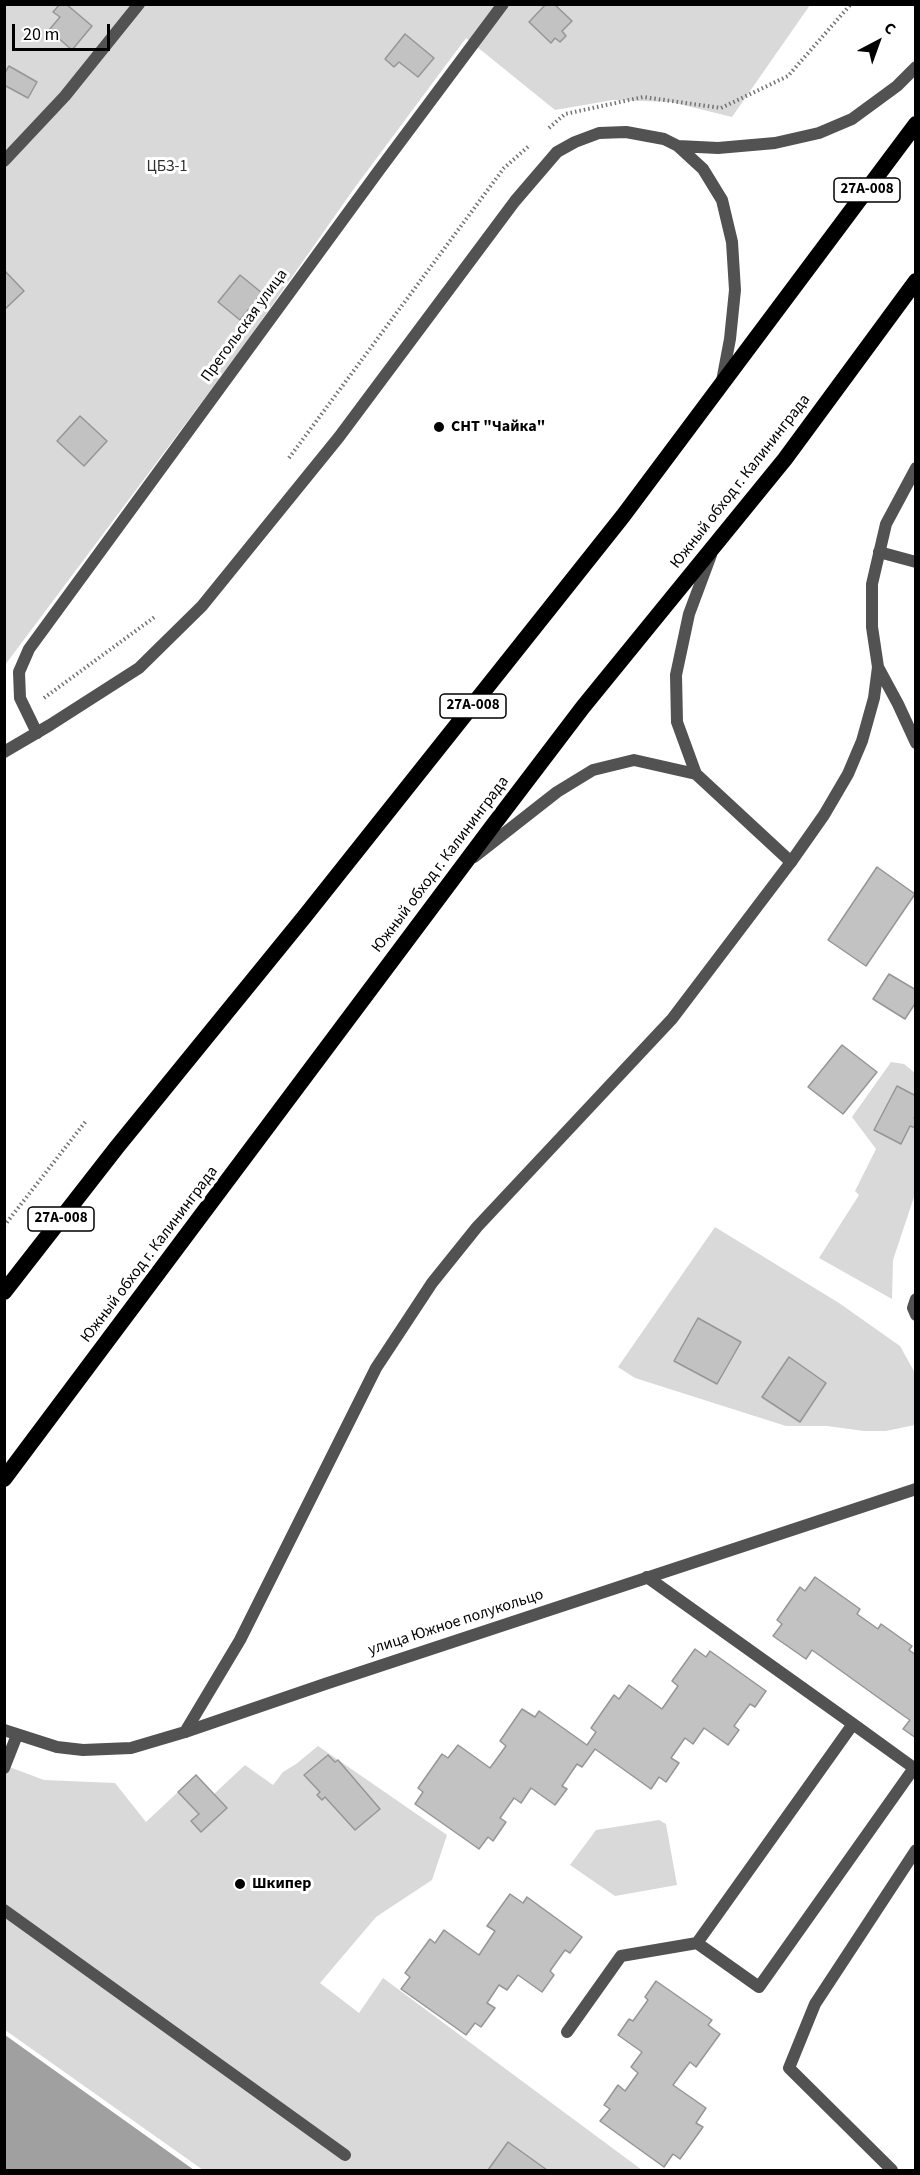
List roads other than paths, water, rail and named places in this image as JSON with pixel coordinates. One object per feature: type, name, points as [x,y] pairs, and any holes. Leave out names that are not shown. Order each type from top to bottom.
[{"type":"highway","name":"27А-008","points":[[4,1292],[540,622],[721,387],[915,124]]},
{"type":"highway","name":"Южный обход г. Калининграда","points":[[4,1479],[463,866],[584,707],[785,459],[915,281]]},
{"type":"street","points":[[4,161],[65,96],[139,4]]},
{"type":"street","name":"Прегольская улица","points":[[37,733],[20,698],[19,672],[29,649],[503,4]]},
{"type":"street","points":[[678,146],[718,148],[775,143],[819,133],[852,119],[897,86],[915,67]]},
{"type":"street","points":[[4,752],[139,668],[202,606],[339,437],[515,201],[557,152],[575,142],[599,133],[645,134],[664,139],[678,146],[703,169],[723,200],[732,242],[735,290],[730,339],[721,387]]},
{"type":"street","points":[[915,468],[886,524],[872,584],[872,627],[879,667],[915,742]]},
{"type":"street","points":[[714,546],[689,614],[676,675],[677,722],[696,774],[791,862]]},
{"type":"street","points":[[879,552],[915,562]]},
{"type":"street","points":[[185,1732],[240,1640],[376,1368],[432,1282],[477,1227],[672,1019],[791,862],[824,815],[848,774],[862,741],[874,698],[879,667]]},
{"type":"street","points":[[463,866],[518,825],[557,792],[593,770],[634,760],[696,774]]},
{"type":"street","points":[[915,1299],[913,1308],[915,1316]]},
{"type":"street","name":"улица Южное полукольцо","points":[[4,1730],[57,1747],[100,1750],[131,1748],[915,1489]]},
{"type":"street","points":[[647,1577],[914,1768],[759,1987],[697,1943]]},
{"type":"street","points":[[567,2032],[621,1956],[697,1943],[853,1724]]},
{"type":"street","points":[[4,1768],[17,1735]]},
{"type":"street","points":[[892,2170],[789,2068],[815,2004],[915,1850]]},
{"type":"street","points":[[4,1910],[345,2155]]},
{"type":"place","name":"СНТ \"Чайка\"","points":[[439,427]]},
{"type":"place","name":"Шкипер","points":[[240,1884]]},
{"type":"park label","name":"ЦБЗ-1","points":[[167,167]]}]
